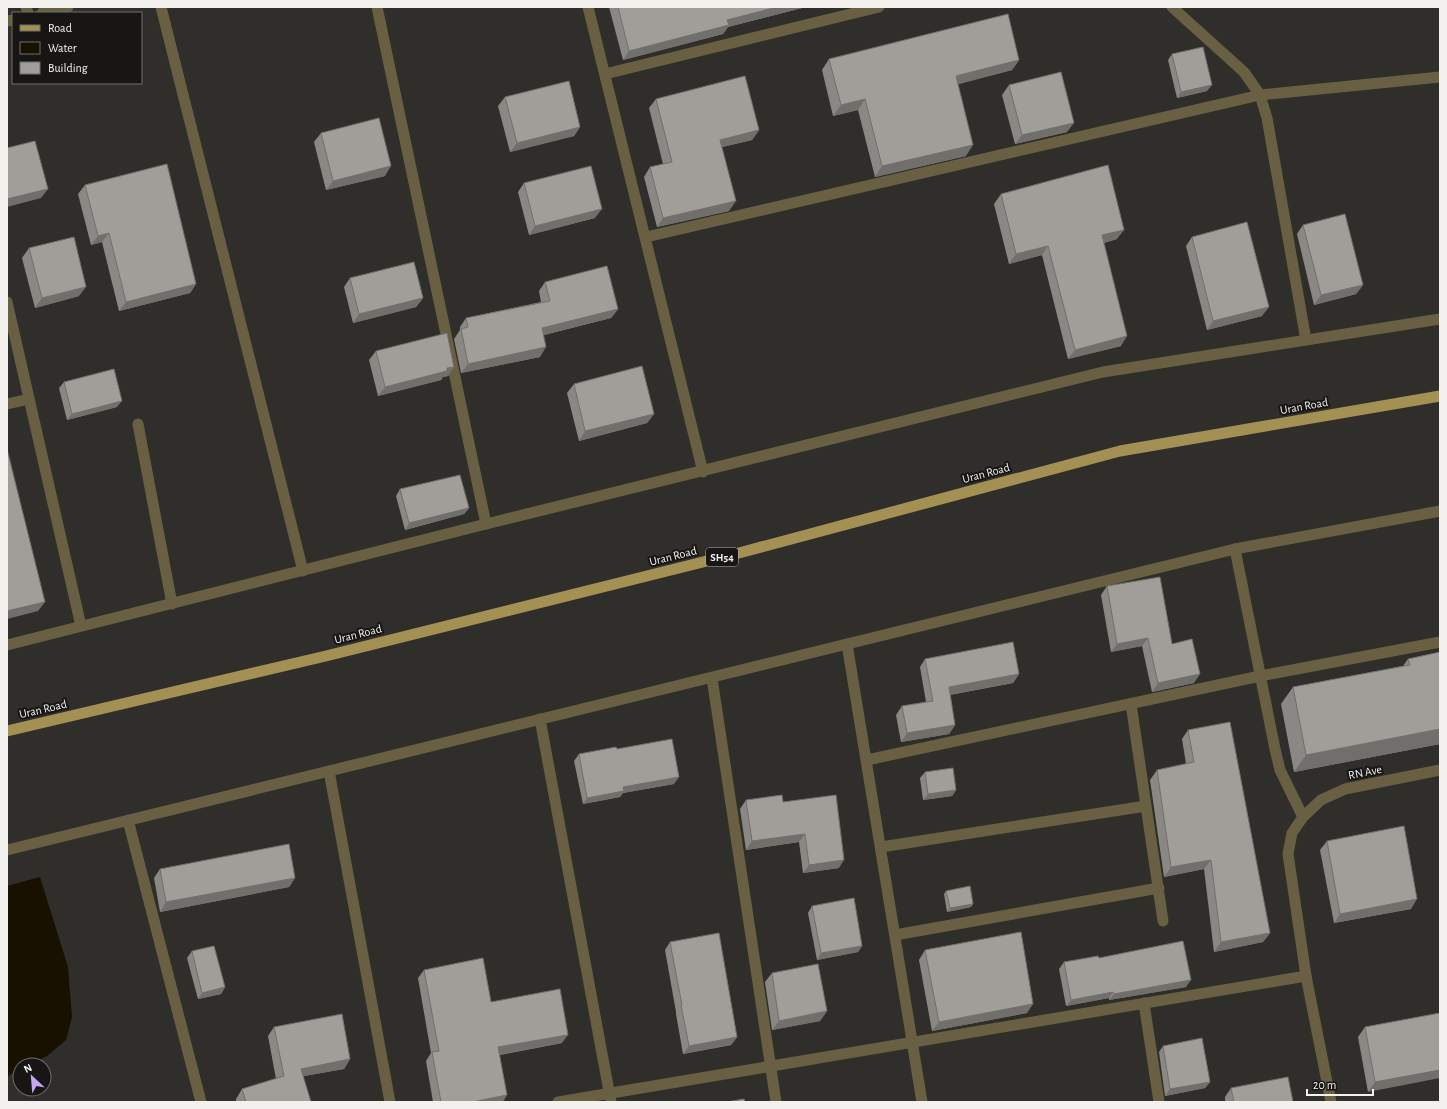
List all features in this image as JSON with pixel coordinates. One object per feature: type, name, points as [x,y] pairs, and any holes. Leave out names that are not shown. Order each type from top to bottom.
[{"type":"main road","name":"Uran Road","points":[[7,731],[326,656],[739,553],[1120,451],[1440,396]]},
{"type":"street","points":[[46,12],[68,7]]},
{"type":"street","points":[[161,7],[303,571]]},
{"type":"street","points":[[377,7],[486,524]]},
{"type":"street","points":[[588,7],[606,74],[703,472]]},
{"type":"street","points":[[606,74],[879,7]]},
{"type":"street","points":[[1172,7],[1244,72],[1260,95],[1267,118],[1306,340]]},
{"type":"street","points":[[646,237],[1260,95],[1440,77]]},
{"type":"street","points":[[7,302],[81,626]]},
{"type":"street","points":[[7,645],[486,524],[703,472],[1103,372],[1440,319]]},
{"type":"street","points":[[7,404],[29,399]]},
{"type":"street","points":[[138,424],[172,604]]},
{"type":"street","points":[[7,850],[1235,549],[1440,511]]},
{"type":"street","points":[[1235,549],[1280,770],[1303,817]]},
{"type":"street","points":[[867,760],[1260,676],[1440,642]]},
{"type":"street","points":[[847,644],[922,1102]]},
{"type":"street","points":[[712,678],[776,1102]]},
{"type":"street","points":[[1131,704],[1163,921]]},
{"type":"street","points":[[540,720],[610,1098]]},
{"type":"street","name":"RN Ave","points":[[1331,1102],[1306,976],[1288,854],[1292,833],[1303,817],[1321,800],[1345,789],[1440,770]]},
{"type":"street","points":[[329,771],[390,1102]]},
{"type":"street","points":[[880,847],[1146,806]]},
{"type":"street","points":[[128,820],[201,1102]]},
{"type":"street","points":[[895,935],[1159,888]]},
{"type":"street","points":[[558,1102],[610,1098],[770,1066],[1306,976]]},
{"type":"street","points":[[1144,1003],[1160,1102]]},
{"type":"water","points":[[40,877],[68,967],[72,1017],[66,1040],[45,1057],[12,1057],[12,1074],[7,1076],[7,886]]},
{"type":"building","points":[[618,7],[777,7],[727,20],[729,25],[629,51]]},
{"type":"building","points":[[1008,14],[1019,60],[956,76],[973,145],[882,166],[865,99],[841,105],[829,59]]},
{"type":"building","points":[[1203,47],[1212,85],[1181,92],[1172,54]]},
{"type":"building","points":[[1061,72],[1074,123],[1022,135],[1009,85]]},
{"type":"building","points":[[745,76],[759,130],[720,140],[736,201],[663,218],[650,167],[672,162],[656,99]]},
{"type":"building","points":[[569,81],[580,127],[517,143],[505,97]]},
{"type":"building","points":[[379,118],[391,166],[333,181],[321,133]]},
{"type":"building","points":[[35,141],[48,189],[7,199],[7,148]]},
{"type":"building","points":[[167,164],[196,284],[126,302],[109,233],[98,236],[85,185]]},
{"type":"building","points":[[1108,165],[1124,230],[1102,235],[1127,336],[1075,350],[1048,246],[1016,254],[1001,194]]},
{"type":"building","points":[[591,166],[602,209],[535,226],[524,183]]},
{"type":"building","points":[[1345,214],[1363,285],[1321,295],[1303,225]]},
{"type":"building","points":[[1247,222],[1269,307],[1213,321],[1192,237]]},
{"type":"building","points":[[74,237],[86,287],[42,298],[29,248]]},
{"type":"building","points":[[414,262],[423,298],[359,314],[350,278]]},
{"type":"building","points":[[607,266],[618,309],[542,328],[546,347],[468,364],[461,329],[468,327],[466,318],[550,301],[545,282]]},
{"type":"building","points":[[447,333],[454,367],[447,368],[447,371],[385,387],[376,351]]},
{"type":"building","points":[[642,366],[654,414],[585,431],[574,384]]},
{"type":"building","points":[[114,369],[122,401],[72,414],[64,382]]},
{"type":"building","points":[[7,449],[45,602],[7,611]]},
{"type":"building","points":[[460,475],[469,508],[409,523],[400,489]]},
{"type":"building","points":[[1160,577],[1172,644],[1192,639],[1200,674],[1158,683],[1148,638],[1117,644],[1107,586]]},
{"type":"building","points":[[1013,642],[1019,674],[949,687],[955,725],[907,733],[902,706],[933,701],[925,659]]},
{"type":"building","points":[[1440,652],[1440,729],[1306,755],[1293,687],[1410,665],[1408,659]]},
{"type":"building","points":[[1230,722],[1270,933],[1221,942],[1211,860],[1171,867],[1157,770],[1194,762],[1188,730]]},
{"type":"building","points":[[672,739],[679,777],[623,787],[624,791],[587,798],[579,754]]},
{"type":"building","points":[[953,768],[956,790],[928,794],[925,772]]},
{"type":"building","points":[[782,795],[783,802],[836,795],[844,860],[809,865],[805,834],[752,841],[746,800]]},
{"type":"building","points":[[1404,826],[1417,899],[1340,914],[1327,841]]},
{"type":"building","points":[[289,844],[295,878],[166,902],[160,869]]},
{"type":"building","points":[[970,886],[973,904],[950,908],[946,891]]},
{"type":"building","points":[[854,898],[862,946],[821,953],[812,906]]},
{"type":"building","points":[[1021,932],[1033,1004],[939,1022],[925,950]]},
{"type":"building","points":[[719,933],[737,1037],[689,1046],[670,942]]},
{"type":"building","points":[[1183,941],[1191,980],[1071,1000],[1064,962],[1098,956],[1099,958]]},
{"type":"building","points":[[214,946],[225,987],[202,993],[192,951]]},
{"type":"building","points":[[483,958],[491,1002],[560,989],[568,1035],[498,1047],[507,1095],[472,1102],[441,1102],[432,1052],[439,1051],[424,970]]},
{"type":"building","points":[[818,964],[827,1011],[779,1021],[772,973]]},
{"type":"building","points":[[1440,1013],[1440,1070],[1375,1082],[1365,1027]]},
{"type":"building","points":[[342,1014],[350,1059],[301,1069],[311,1102],[246,1102],[242,1089],[284,1076],[274,1027]]},
{"type":"building","points":[[1202,1038],[1210,1082],[1170,1089],[1163,1046]]},
{"type":"building","points":[[1288,1077],[1293,1102],[1234,1102],[1231,1088]]},
{"type":"building","points":[[744,1099],[745,1102],[727,1102]]}]
